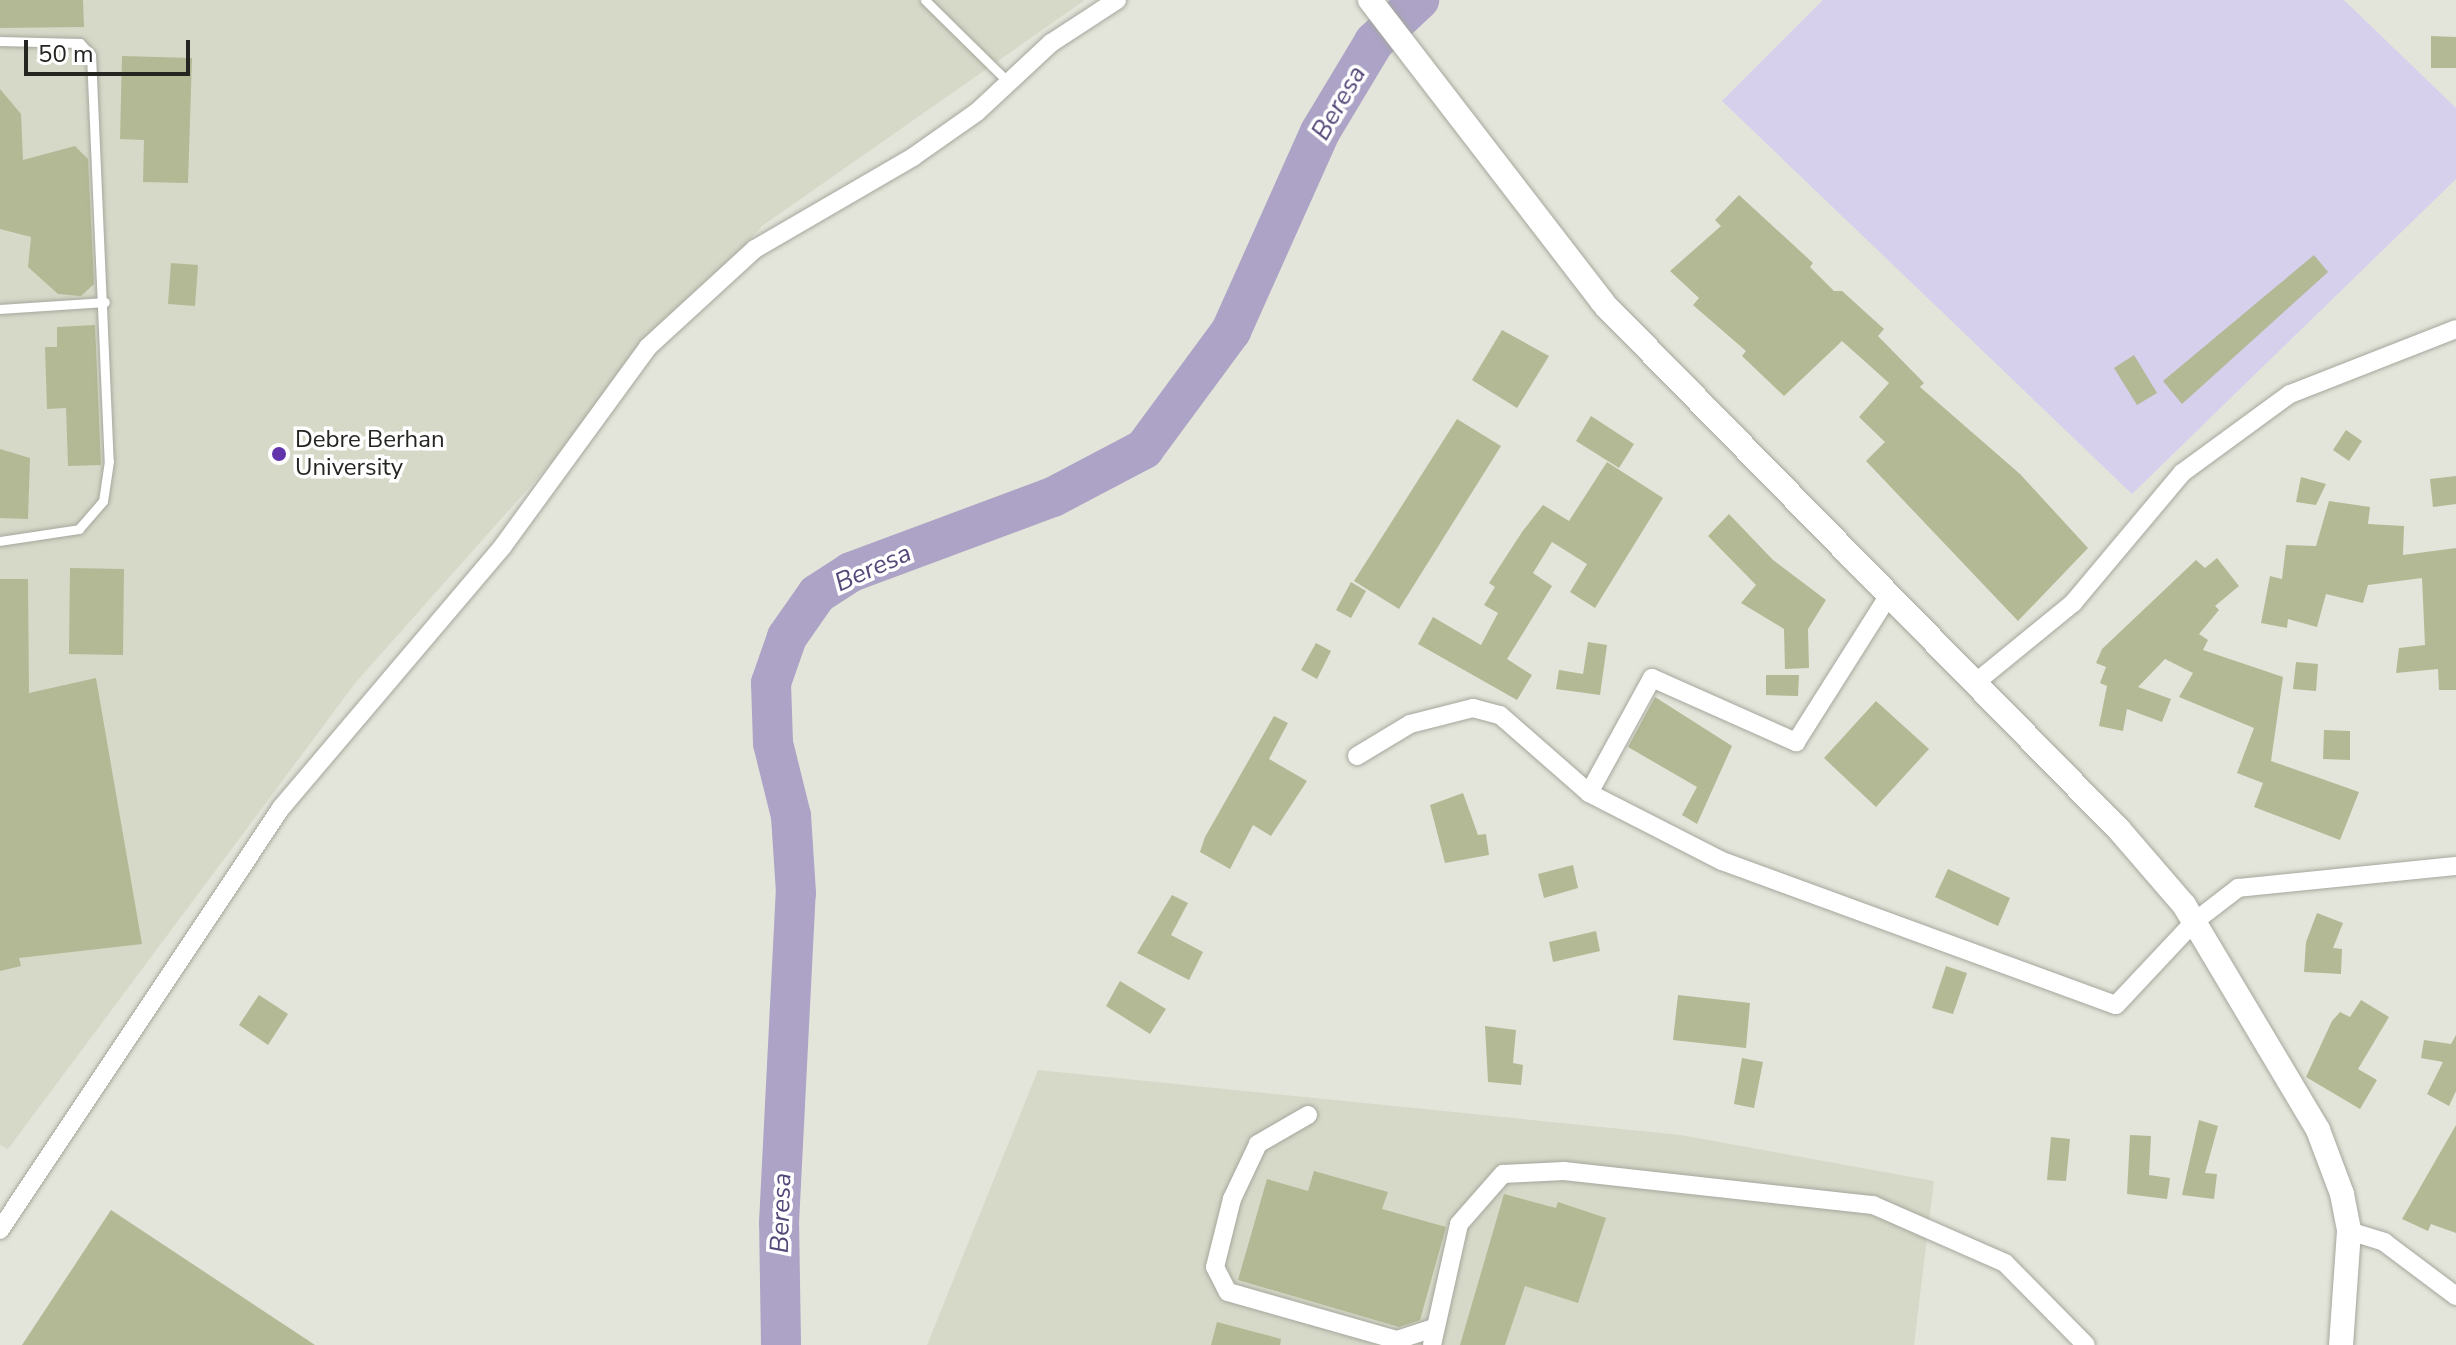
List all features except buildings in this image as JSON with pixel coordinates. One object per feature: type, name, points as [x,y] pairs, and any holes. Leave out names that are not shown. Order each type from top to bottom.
[{"type":"main road","points":[[1370,0],[1487,147],[1603,303],[2121,832],[2194,922],[2318,1130],[2349,1231],[2341,1345]]},
{"type":"street","points":[[0,1230],[281,808],[503,546],[648,347],[755,249],[850,199],[977,112],[1007,81],[1117,0]]},
{"type":"street","points":[[1975,683],[2073,603],[2182,473],[2290,394],[2456,329]]},
{"type":"street","points":[[1589,793],[1652,678],[1796,742],[1889,595]]},
{"type":"street","points":[[1357,756],[1410,724],[1473,708],[1500,715],[1589,793],[1722,861],[2116,1005],[2194,922],[2238,888],[2456,866]]},
{"type":"street","points":[[1308,1115],[1258,1144],[1232,1199],[1215,1267],[1228,1292],[1397,1340],[1434,1337],[1459,1224],[1503,1174],[1564,1171],[1873,1205],[2005,1263],[2086,1345]]},
{"type":"street","points":[[2349,1231],[2384,1242],[2456,1296]]},
{"type":"lane","points":[[925,0],[1007,81]]},
{"type":"lane","points":[[0,41],[80,43],[91,55],[105,302],[109,461],[103,501],[94,518],[67,535],[0,541]]},
{"type":"lane","points":[[0,309],[105,302]]},
{"type":"shaded area","name":"Debre Berhan University","points":[[0,0],[1085,0],[762,226],[356,682],[8,1149],[0,1145]]},
{"type":"shaded area","points":[[1823,0],[2344,0],[2456,108],[2456,179],[2132,494],[1722,101]]},
{"type":"shaded area","points":[[1038,1070],[1681,1135],[1934,1181],[1914,1345],[927,1345]]},
{"type":"waterway","name":"Beresa","points":[[781,1345],[779,1223],[796,893],[791,816],[773,743],[771,683],[787,637],[817,594],[851,572],[1053,497],[1144,449],[1231,331],[1320,132],[1374,42],[1419,0]]},
{"type":"place","name":"Debre Berhan University","points":[[279,454]]}]
